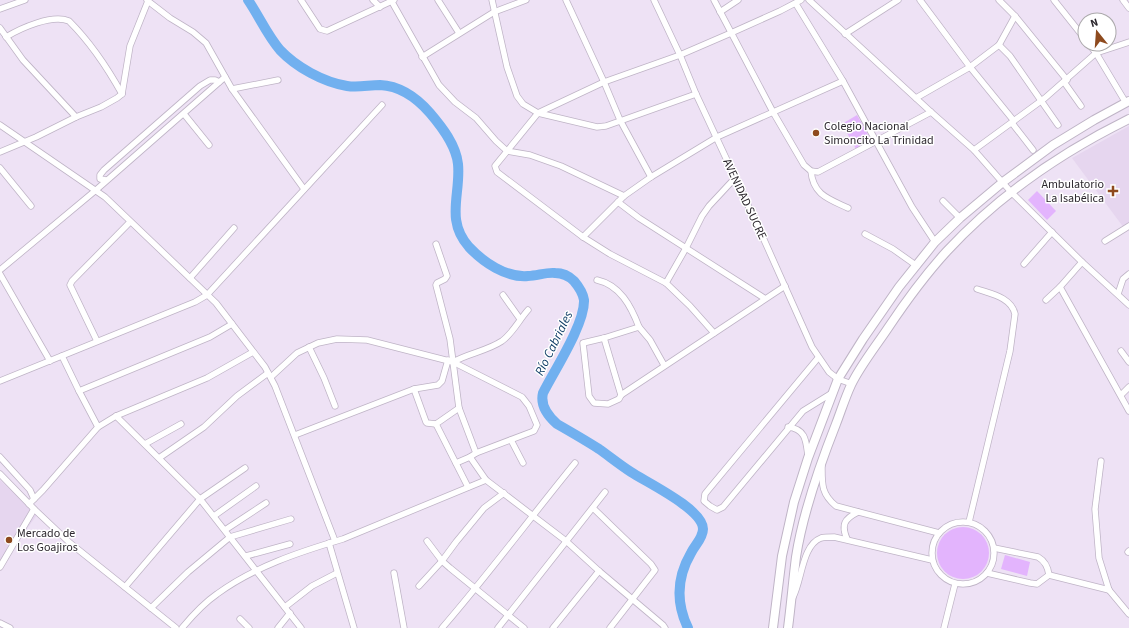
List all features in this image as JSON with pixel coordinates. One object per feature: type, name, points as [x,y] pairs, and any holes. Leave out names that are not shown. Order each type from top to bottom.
[{"type":"main road","points":[[773,628],[782,556],[794,502],[808,458],[828,409],[838,379],[863,339],[899,287],[935,242],[960,218],[1003,182],[1053,145],[1127,102]]},
{"type":"main road","points":[[788,628],[796,556],[809,502],[822,459],[852,384],[911,295],[952,246],[976,222],[1012,192],[1061,156],[1102,132],[1129,119]]},
{"type":"street","points":[[0,9],[25,0]]},
{"type":"street","points":[[301,0],[320,29],[327,32],[393,1],[439,85],[455,102],[476,118],[507,151],[530,155],[561,166],[624,196]]},
{"type":"street","points":[[373,0],[380,7]]},
{"type":"street","points":[[438,0],[459,33]]},
{"type":"street","points":[[492,0],[507,67],[515,92],[523,104],[538,113],[597,127],[606,126],[696,94]]},
{"type":"street","points":[[422,56],[494,12],[526,0]]},
{"type":"street","points":[[566,0],[620,120],[651,177]]},
{"type":"street","name":"AVENIDAD SUCRE","points":[[654,0],[680,55],[696,94],[736,177],[812,347],[818,358],[829,372],[838,379],[852,384]]},
{"type":"street","points":[[714,0],[773,112],[804,165],[811,171],[818,172],[931,112]]},
{"type":"street","points":[[720,12],[738,0]]},
{"type":"street","points":[[809,0],[974,150],[1012,192],[1082,262],[1129,305]]},
{"type":"street","points":[[845,34],[898,0]]},
{"type":"street","points":[[920,0],[1033,150]]},
{"type":"street","points":[[999,0],[1015,16],[1066,81],[1081,106]]},
{"type":"street","points":[[1054,0],[1077,29]]},
{"type":"street","points":[[1123,0],[1129,8]]},
{"type":"street","points":[[0,152],[25,142],[106,104],[118,98],[122,94],[130,46],[148,1],[170,18],[193,32],[206,43],[232,89],[304,189]]},
{"type":"street","points":[[714,333],[690,306],[666,283],[610,254],[584,237],[497,172],[495,166],[538,113],[604,82],[680,55],[798,2],[912,207],[935,242]]},
{"type":"street","points":[[916,98],[970,67],[999,45],[1015,16]]},
{"type":"street","points":[[6,37],[16,31],[39,22],[57,19],[69,21],[92,47],[107,68],[122,94]]},
{"type":"street","points":[[0,28],[23,60],[76,117]]},
{"type":"street","points":[[974,150],[1066,81],[1096,54],[1129,42]]},
{"type":"street","points":[[999,45],[1010,56],[1058,125]]},
{"type":"street","points":[[1096,54],[1127,102]]},
{"type":"street","points":[[0,270],[96,190],[184,114],[224,77]]},
{"type":"street","points":[[106,180],[100,179],[100,176],[104,170],[164,116],[200,86],[210,80],[219,82]]},
{"type":"street","points":[[232,89],[278,80]]},
{"type":"street","points":[[584,237],[624,196],[651,177],[717,137],[843,82]]},
{"type":"street","points":[[0,381],[195,302],[207,295],[382,105]]},
{"type":"street","points":[[184,114],[210,145]]},
{"type":"street","points":[[0,125],[105,197],[216,303],[269,375],[295,435],[335,541]]},
{"type":"street","points":[[0,168],[31,206]]},
{"type":"street","points":[[811,171],[812,181],[817,190],[826,198],[848,208]]},
{"type":"street","points":[[666,283],[702,216],[709,206],[736,177]]},
{"type":"street","points":[[943,201],[960,218]]},
{"type":"street","points":[[618,202],[639,218],[764,298]]},
{"type":"street","points":[[97,341],[70,285],[72,281],[130,222]]},
{"type":"street","points":[[1106,241],[1129,226]]},
{"type":"street","points":[[190,278],[234,228]]},
{"type":"street","points":[[1024,264],[1052,232]]},
{"type":"street","points":[[865,234],[893,248],[917,266]]},
{"type":"street","points":[[436,244],[447,276],[436,285],[450,339],[451,361],[459,408],[476,453]]},
{"type":"street","points":[[1046,300],[1060,287],[1082,262]]},
{"type":"street","points":[[0,274],[50,361]]},
{"type":"street","points":[[1118,294],[1123,279],[1129,274]]},
{"type":"street","points":[[597,280],[616,289],[624,297],[631,306],[640,327],[650,340],[664,365]]},
{"type":"street","points":[[640,327],[583,343],[590,396],[594,403],[608,404],[619,399],[621,395],[664,365],[714,333],[764,298],[785,286]]},
{"type":"street","points":[[1060,287],[1129,411]]},
{"type":"street","points":[[968,522],[1010,351],[1015,314],[1014,309],[1008,301],[977,289]]},
{"type":"street","points":[[503,295],[520,319]]},
{"type":"street","points":[[295,435],[414,389],[440,383],[451,361],[494,346],[503,340],[513,330],[528,310]]},
{"type":"street","points":[[79,391],[210,337],[232,324]]},
{"type":"street","points":[[604,338],[621,395]]},
{"type":"street","points":[[160,458],[204,427],[237,396],[269,375],[297,353],[318,343],[337,339],[367,340],[451,361],[522,397],[529,406],[537,428],[511,440],[476,453],[456,463]]},
{"type":"street","points":[[309,347],[324,378],[335,406]]},
{"type":"street","points":[[1121,351],[1129,362]]},
{"type":"street","points":[[29,504],[98,427],[116,416],[207,378],[253,352]]},
{"type":"street","points":[[62,356],[98,427]]},
{"type":"street","points":[[818,358],[709,488],[705,494],[704,501],[717,510],[723,507],[788,427],[803,411],[833,393]]},
{"type":"street","points":[[1121,395],[1129,387]]},
{"type":"street","points":[[414,389],[428,424],[436,424],[459,408]]},
{"type":"street","points":[[116,416],[200,499],[302,628]]},
{"type":"street","points":[[145,444],[181,424]]},
{"type":"street","points":[[436,424],[468,487]]},
{"type":"street","points":[[788,427],[794,428],[803,435],[806,440],[808,458]]},
{"type":"street","points":[[511,440],[523,463]]},
{"type":"street","points":[[0,457],[30,490],[34,499]]},
{"type":"street","points":[[470,457],[486,480],[533,514],[566,541],[665,628]]},
{"type":"street","points":[[822,459],[824,491],[828,500],[836,506],[939,533]]},
{"type":"street","points":[[1101,461],[1095,509],[1099,558],[1109,590],[1129,614]]},
{"type":"street","points":[[442,628],[476,589],[533,514],[575,463]]},
{"type":"street","points":[[125,587],[200,499],[245,468]]},
{"type":"street","points":[[0,474],[70,543],[176,628]]},
{"type":"street","points":[[182,628],[216,594],[256,570],[335,541],[486,480]]},
{"type":"street","points":[[214,516],[256,486]]},
{"type":"street","points":[[498,628],[605,492]]},
{"type":"street","points":[[419,586],[442,561],[484,508],[504,493]]},
{"type":"street","points":[[225,530],[266,504]]},
{"type":"street","points":[[593,508],[654,568],[654,572],[610,628]]},
{"type":"street","points":[[0,567],[34,509]]},
{"type":"street","points":[[847,539],[843,527],[845,521],[850,516],[858,512]]},
{"type":"street","points":[[151,608],[188,572],[230,537],[291,518]]},
{"type":"street","points":[[968,522],[975,524],[984,530],[991,538],[994,548],[994,558],[991,568],[984,576],[975,582],[965,585],[955,584],[946,580],[938,573],[932,560],[931,554],[933,544],[939,533],[945,527],[954,523],[968,522]]},
{"type":"street","points":[[791,600],[798,588],[807,552],[813,543],[822,538],[834,537],[847,539],[932,560]]},
{"type":"street","points":[[427,541],[442,561],[524,628]]},
{"type":"street","points":[[329,543],[354,628]]},
{"type":"street","points":[[246,556],[290,544]]},
{"type":"street","points":[[994,548],[1038,557],[1043,560],[1048,568],[1048,575]]},
{"type":"street","points":[[553,628],[599,571]]},
{"type":"street","points":[[285,607],[312,586],[337,573]]},
{"type":"street","points":[[394,573],[401,627]]},
{"type":"street","points":[[987,573],[1037,584],[1048,575]]},
{"type":"street","points":[[1048,575],[1109,590]]},
{"type":"street","points":[[944,628],[955,584]]},
{"type":"street","points":[[278,628],[290,613]]},
{"type":"street","points":[[240,619],[249,628]]},
{"type":"street","points":[[0,624],[10,628]]},
{"type":"shaded area","points":[[857,115],[871,140],[856,149],[842,124]]},
{"type":"shaded area","name":"Ambulatorio La Isabélica","points":[[1129,126],[1129,224],[1124,228],[1072,158]]},
{"type":"shaded area","points":[[1037,191],[1056,211],[1047,220],[1028,200]]},
{"type":"shaded area","name":"Mercado de Los Goajiros","points":[[0,480],[37,515],[0,565]]},
{"type":"shaded area","points":[[958,527],[968,527],[977,531],[985,539],[989,548],[989,558],[985,567],[977,575],[968,579],[958,579],[949,575],[941,567],[937,558],[937,548],[941,539],[949,531]]},
{"type":"shaded area","points":[[1005,555],[1030,562],[1027,576],[1001,569]]},
{"type":"waterway","name":"Río Cabriales","points":[[248,0],[267,32],[280,50],[310,73],[329,81],[347,86],[355,87],[380,85],[402,90],[420,102],[430,113],[448,137],[457,157],[458,175],[456,217],[462,237],[475,253],[503,272],[520,276],[548,273],[561,274],[566,275],[578,286],[582,292],[584,300],[580,322],[543,393],[542,397],[544,406],[548,414],[557,424],[599,449],[631,472],[673,497],[694,513],[701,521],[703,532],[686,562],[681,581],[681,609],[688,628]]},
{"type":"place","name":"Colegio Nacional Simoncito La Trinidad","points":[[816,133]]},
{"type":"place","name":"Ambulatorio La Isabélica","points":[[1113,191]]},
{"type":"place","name":"Mercado de Los Goajiros","points":[[9,540]]}]
